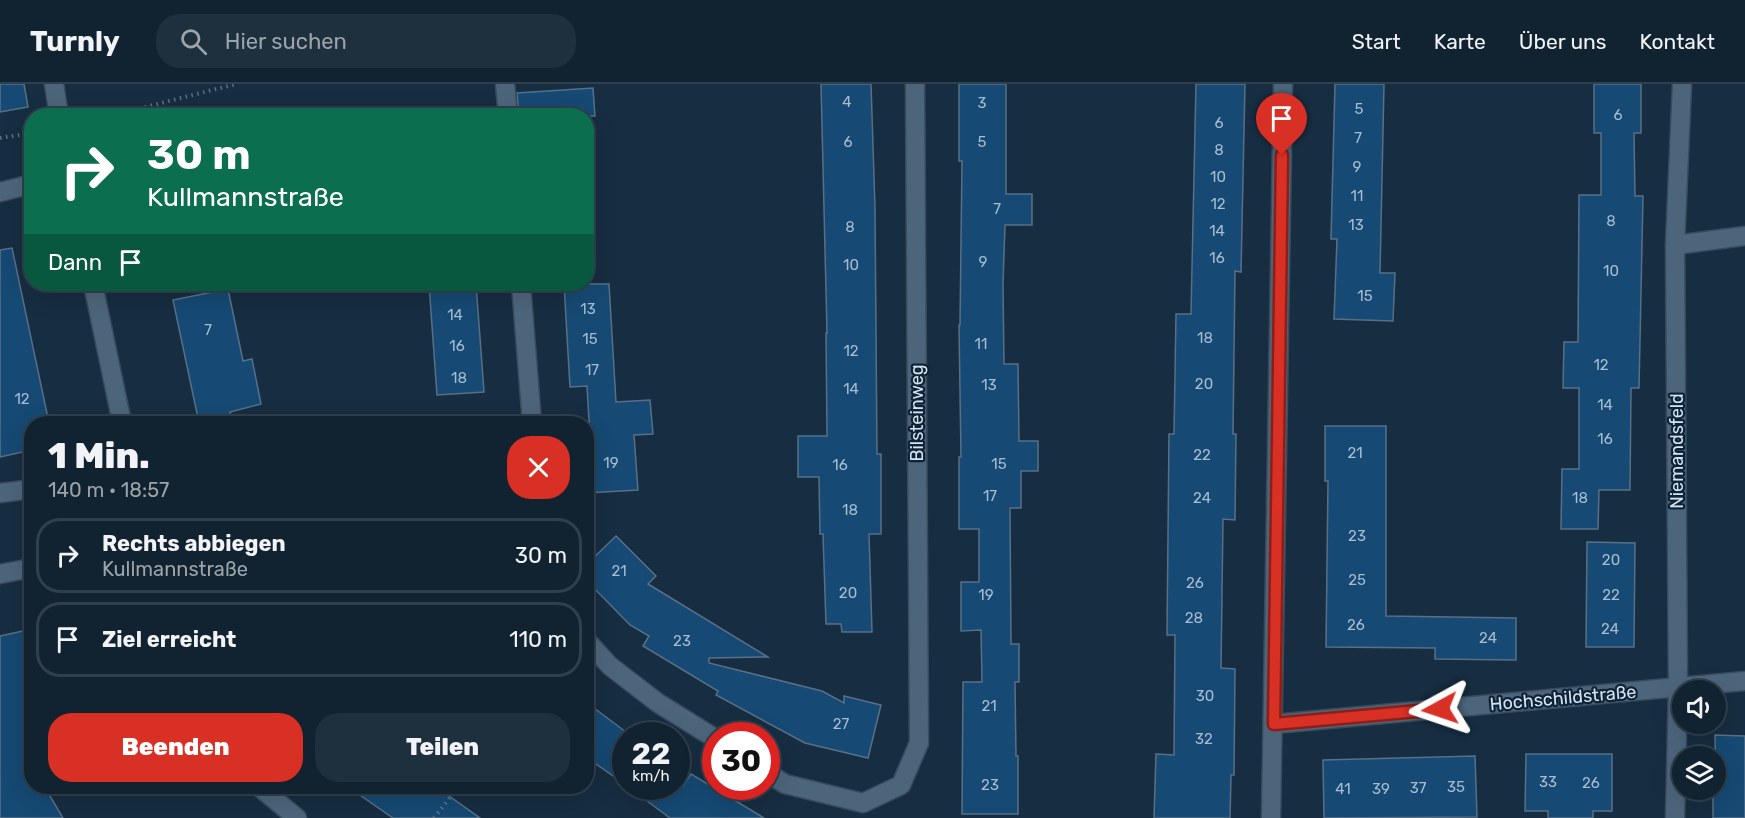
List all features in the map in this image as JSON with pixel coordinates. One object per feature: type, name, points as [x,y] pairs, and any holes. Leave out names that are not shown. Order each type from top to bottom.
[{"type":"street","points":[[54,84],[58,108]]},
{"type":"street","points":[[505,84],[507,108]]},
{"type":"street","name":"Bilsteinweg","points":[[780,781],[863,803],[901,785],[919,743],[915,84]]},
{"type":"street","points":[[1271,818],[1283,84]]},
{"type":"street","name":"Niemandsfeld","points":[[1678,680],[1675,245],[1682,84]]},
{"type":"street","points":[[0,192],[24,186]]},
{"type":"street","points":[[1675,245],[1745,236]]},
{"type":"street","points":[[94,291],[121,416]]},
{"type":"street","points":[[522,291],[531,416]]},
{"type":"street","points":[[0,493],[24,490]]},
{"type":"street","points":[[0,574],[24,570]]},
{"type":"street","points":[[594,648],[610,666],[658,703],[702,730]]},
{"type":"street","name":"Hochschildstraße","points":[[1726,683],[1745,681]]},
{"type":"street","name":"Hochschildstraße","points":[[1274,724],[1672,688]]},
{"type":"street","name":"Niemandsfeld","points":[[1676,818],[1677,734]]},
{"type":"street","points":[[268,794],[297,818]]},
{"type":"path","points":[[142,108],[236,84]]},
{"type":"path","points":[[0,138],[24,135]]},
{"type":"path","points":[[434,818],[453,794]]},
{"type":"building","points":[[0,84],[24,84],[28,107],[0,112]]},
{"type":"building","points":[[821,84],[871,84],[875,208],[877,454],[881,454],[881,534],[869,534],[872,632],[842,632],[841,624],[826,624],[819,477],[798,477],[798,436],[827,436]]},
{"type":"building","points":[[959,84],[1006,84],[1006,194],[1032,194],[1032,225],[1005,225],[1003,283],[1004,364],[1018,364],[1019,441],[1038,441],[1038,471],[1021,471],[1021,508],[1010,508],[1011,644],[1019,644],[1019,682],[1015,682],[1018,814],[962,814],[963,682],[982,682],[981,630],[961,631],[961,582],[979,582],[979,529],[959,529],[962,161],[959,161]]},
{"type":"building","points":[[1196,84],[1245,84],[1241,272],[1235,271],[1233,434],[1236,434],[1235,520],[1223,519],[1221,668],[1235,669],[1234,775],[1231,775],[1230,818],[1154,818],[1156,754],[1174,755],[1175,635],[1167,635],[1169,434],[1174,434],[1176,314],[1191,314]]},
{"type":"building","points":[[1335,84],[1384,84],[1380,273],[1395,273],[1393,321],[1334,319],[1337,239],[1331,239]]},
{"type":"building","points":[[1594,84],[1641,84],[1641,133],[1634,133],[1635,196],[1643,196],[1639,388],[1631,388],[1630,490],[1599,490],[1598,529],[1561,529],[1562,469],[1579,469],[1579,388],[1563,388],[1564,342],[1578,342],[1579,195],[1601,195],[1601,133],[1594,133]]},
{"type":"building","points":[[593,88],[595,116],[594,108],[518,108],[517,93]]},
{"type":"building","points":[[12,248],[48,416],[24,416],[24,452],[0,457],[0,250]]},
{"type":"building","points":[[594,284],[609,284],[616,402],[650,400],[653,434],[634,435],[638,490],[594,493],[594,416],[589,416],[587,386],[570,387],[564,291],[594,291]]},
{"type":"building","points":[[228,291],[243,361],[252,359],[261,404],[230,412],[231,416],[198,416],[173,300]]},
{"type":"building","points":[[430,291],[477,291],[484,392],[437,395]]},
{"type":"building","points":[[1325,426],[1386,426],[1386,616],[1516,618],[1516,660],[1435,659],[1435,648],[1326,647],[1328,481],[1325,481]]},
{"type":"building","points":[[616,536],[656,576],[648,584],[768,657],[709,658],[709,663],[822,691],[844,703],[844,696],[881,705],[868,758],[805,743],[780,730],[780,722],[766,722],[716,695],[718,691],[643,646],[649,636],[630,625],[594,588],[594,557]]},
{"type":"building","points":[[1587,542],[1635,543],[1634,647],[1586,647]]},
{"type":"building","points":[[24,631],[24,794],[49,794],[63,818],[0,818],[0,636]]},
{"type":"building","points":[[594,708],[613,722],[612,775],[594,763]]},
{"type":"building","points":[[1715,735],[1745,736],[1745,818],[1713,818],[1713,800],[1726,800],[1726,746],[1715,746]]},
{"type":"building","points":[[1526,754],[1612,754],[1612,811],[1593,811],[1593,818],[1548,818],[1548,811],[1525,811]]},
{"type":"building","points":[[1475,756],[1477,817],[1324,818],[1323,760]]},
{"type":"building","points":[[690,776],[702,781],[702,800],[734,800],[764,818],[670,818],[646,800],[690,800]]},
{"type":"building","points":[[358,794],[446,794],[480,818],[393,818]]},
{"type":"route","points":[[1282,155],[1274,724],[1440,709]]}]
